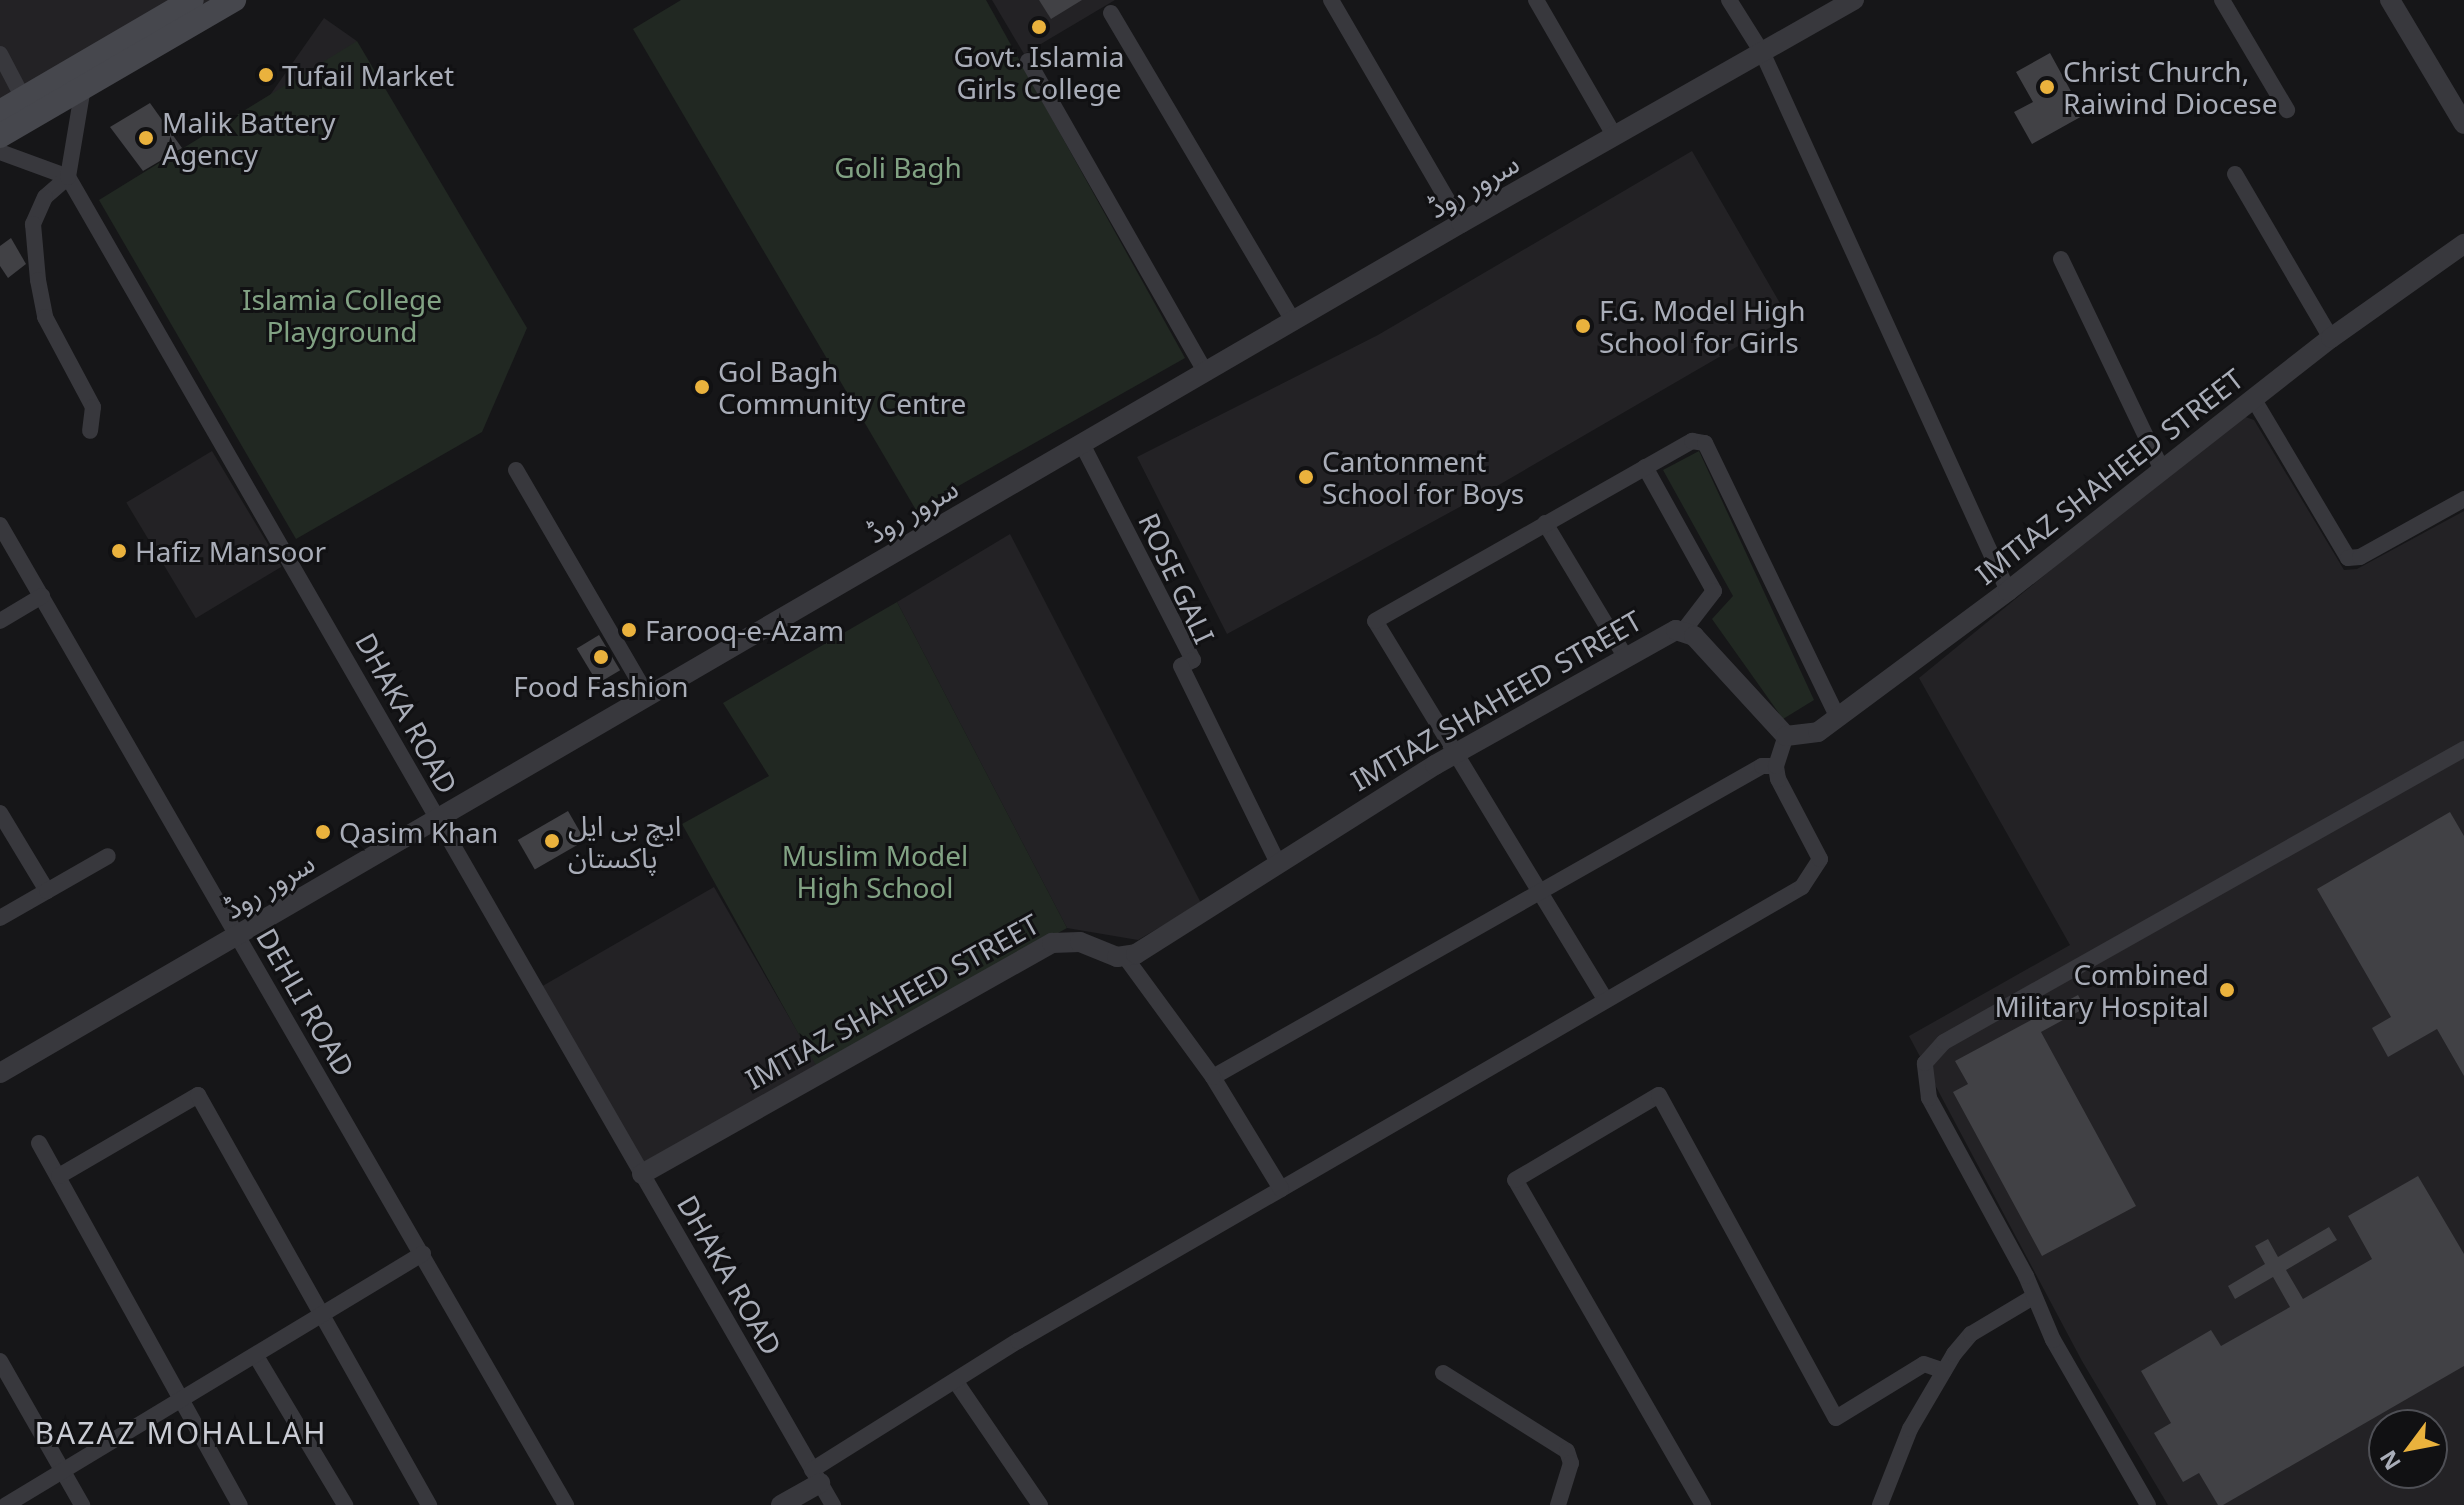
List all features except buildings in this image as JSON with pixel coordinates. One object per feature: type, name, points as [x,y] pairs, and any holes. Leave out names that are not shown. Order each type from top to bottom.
[{"type":"main road","points":[[0,112],[192,0]]},
{"type":"main road","points":[[0,136],[234,0]]},
{"type":"street","points":[[1331,0],[1461,223]]},
{"type":"street","points":[[1536,0],[1615,137]]},
{"type":"street","points":[[1729,0],[1763,54],[2008,591]]},
{"type":"street","name":"سرور روڈ","points":[[1,1069],[237,937],[436,817],[1461,223],[1854,0]]},
{"type":"street","points":[[2222,0],[2287,110]]},
{"type":"street","points":[[2390,0],[2464,124]]},
{"type":"street","points":[[1111,13],[1294,322]]},
{"type":"street","points":[[0,54],[23,98]]},
{"type":"street","points":[[1028,61],[1206,373]]},
{"type":"street","points":[[83,87],[68,177],[45,197],[33,224],[45,317],[93,407],[90,431]]},
{"type":"street","points":[[0,152],[68,177]]},
{"type":"street","points":[[2235,174],[2331,338]]},
{"type":"street","name":"DHAKA ROAD","points":[[68,177],[833,1505]]},
{"type":"street","name":"IMTIAZ SHAHEED STREET","points":[[642,1174],[1052,943],[1065,939],[1126,958],[1277,861],[1456,753],[1626,658],[1684,630],[1786,736],[1807,736],[1838,718],[2008,591],[2161,468],[2331,338],[2464,243]]},
{"type":"street","points":[[2061,259],[2161,468]]},
{"type":"street","points":[[2253,398],[2348,558],[2360,557],[2464,499]]},
{"type":"street","points":[[1605,999],[1375,621],[1692,441],[1705,443],[1714,454],[1838,718]]},
{"type":"street","name":"ROSE GALI","points":[[1082,444],[1193,660],[1181,666],[1277,861]]},
{"type":"street","points":[[1645,467],[1714,591],[1684,630]]},
{"type":"street","points":[[516,470],[647,695]]},
{"type":"street","points":[[1545,523],[1626,658]]},
{"type":"street","name":"DEHLI ROAD","points":[[0,525],[566,1505]]},
{"type":"street","points":[[0,621],[42,596]]},
{"type":"street","points":[[781,1505],[816,1477],[956,1382],[1605,999],[1802,887],[1812,875],[1818,848],[1778,779],[1776,766],[1786,736]]},
{"type":"street","points":[[2148,1505],[2033,1297],[1926,1090],[1923,1072],[1931,1052],[2464,749]]},
{"type":"street","points":[[1213,1077],[1762,766],[1776,766]]},
{"type":"street","points":[[0,813],[47,891]]},
{"type":"street","points":[[0,918],[108,856]]},
{"type":"street","points":[[1126,958],[1213,1077],[1281,1189]]},
{"type":"street","points":[[59,1176],[198,1095],[429,1505]]},
{"type":"street","points":[[1703,1505],[1515,1180],[1659,1095],[1836,1418],[1924,1364],[1944,1371]]},
{"type":"street","points":[[39,1143],[240,1505]]},
{"type":"street","points":[[6,1505],[66,1473],[423,1253]]},
{"type":"street","points":[[1880,1505],[1910,1429],[1944,1371],[1971,1334],[2033,1297]]},
{"type":"street","points":[[256,1356],[345,1505]]},
{"type":"street","points":[[0,1361],[82,1505]]},
{"type":"street","points":[[1443,1373],[1567,1451],[1571,1463],[1558,1505]]},
{"type":"street","points":[[956,1382],[1040,1505]]},
{"type":"shaded area","points":[[0,0],[228,0],[0,137]]},
{"type":"shaded area","name":"Govt. Islamia Girls College","points":[[992,0],[1115,0],[1024,54]]},
{"type":"shaded area","points":[[324,18],[357,41],[256,184],[224,161]]},
{"type":"shaded area","points":[[1692,151],[1788,317],[1478,497],[1227,634],[1137,457],[1378,335]]},
{"type":"shaded area","name":"Combined Military Hospital","points":[[2240,415],[2254,420],[2344,570],[2357,569],[2464,511],[2464,1505],[2168,1505],[2082,1361],[1909,1036],[2070,945],[1919,678]]},
{"type":"shaded area","points":[[212,451],[282,567],[196,618],[126,503]]},
{"type":"shaded area","name":"Muslim Model High School","points":[[1010,534],[1201,903],[1138,940],[1067,928],[897,602]]},
{"type":"shaded area","points":[[714,887],[818,1066],[643,1167],[539,988]]},
{"type":"green space","name":"Goli Bagh","points":[[681,0],[986,0],[1185,358],[916,510],[633,29]]},
{"type":"green space","name":"Islamia College Playground","points":[[357,41],[527,328],[482,432],[296,539],[99,200]]},
{"type":"green space","points":[[1699,451],[1814,700],[1783,719],[1712,619],[1733,596],[1663,470]]},
{"type":"green space","name":"Muslim Model High School","points":[[897,602],[1067,928],[817,1067],[682,824],[769,776],[723,703]]},
{"type":"place","name":"Govt. Islamia Girls College","points":[[1039,27]]},
{"type":"place","name":"Tufail Market","points":[[266,75]]},
{"type":"place","name":"Christ Church, Raiwind Diocese","points":[[2047,87]]},
{"type":"place","name":"Malik Battery Agency","points":[[146,138]]},
{"type":"place","name":"F.G. Model High School for Girls","points":[[1583,326]]},
{"type":"place","name":"Gol Bagh Community Centre","points":[[702,387]]},
{"type":"place","name":"Cantonment School for Boys","points":[[1306,477]]},
{"type":"place","name":"Hafiz Mansoor","points":[[119,551]]},
{"type":"place","name":"Farooq-e-Azam","points":[[629,630]]},
{"type":"place","name":"Food Fashion","points":[[601,657]]},
{"type":"place","name":"Qasim Khan","points":[[323,832]]},
{"type":"place","name":"ایچ بی ایل پاکستان","points":[[552,841]]},
{"type":"place","name":"Combined Military Hospital","points":[[2227,990]]},
{"type":"district","name":"BAZAZ MOHALLAH","points":[[181,1433]]}]
